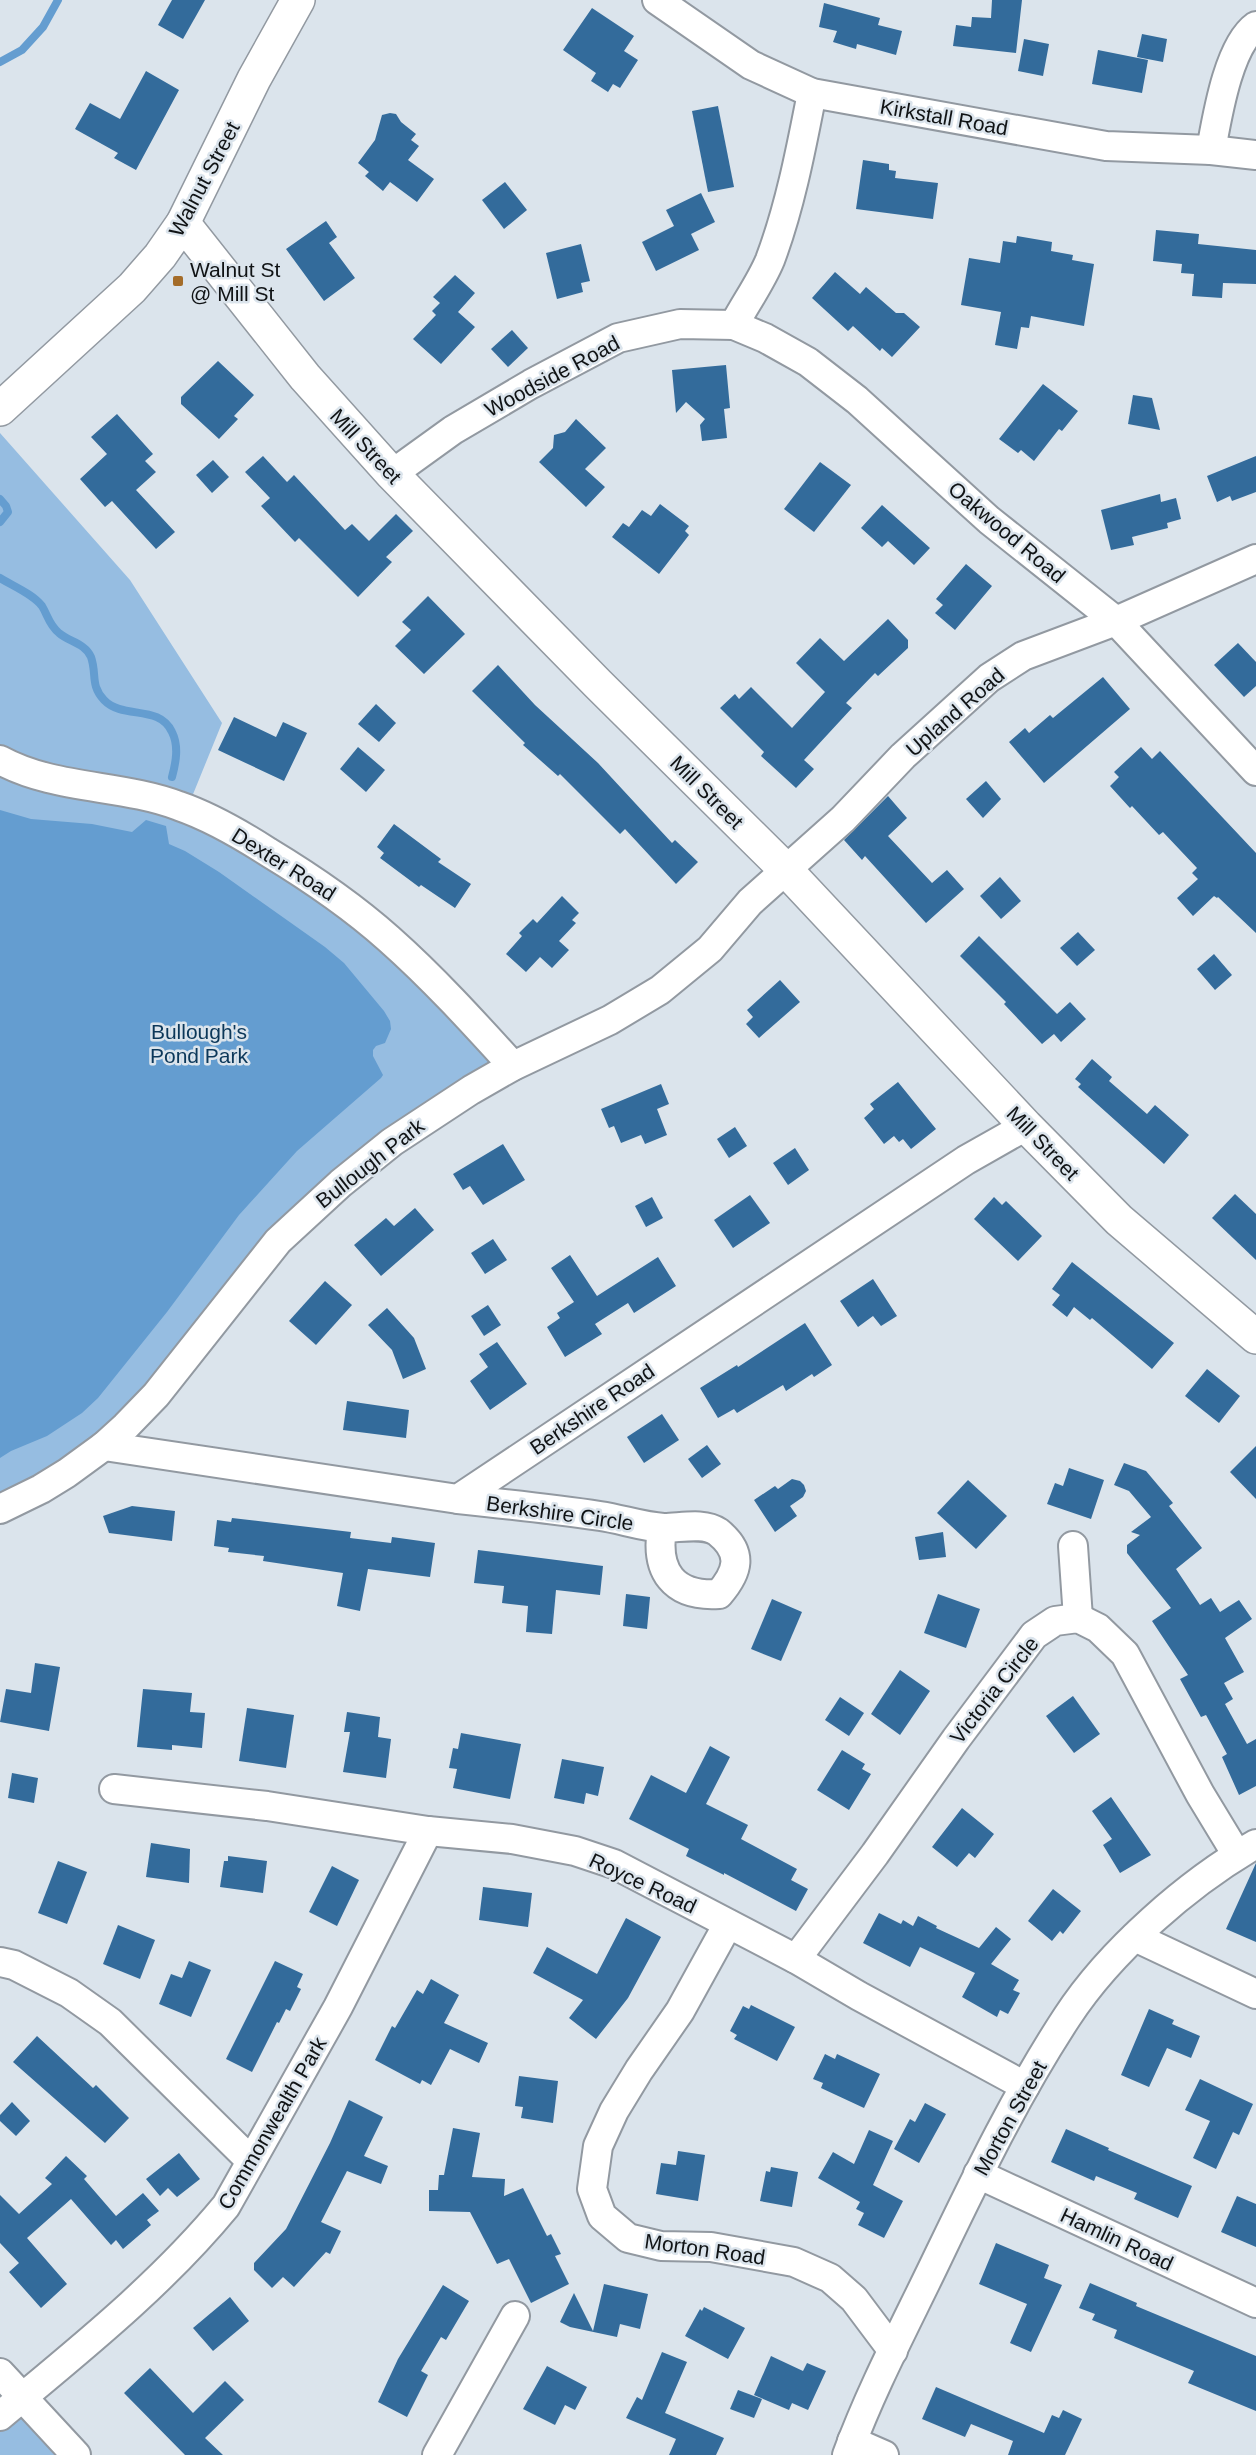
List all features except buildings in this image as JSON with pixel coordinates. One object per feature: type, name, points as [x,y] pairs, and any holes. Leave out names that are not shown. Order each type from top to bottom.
[{"type":"street","name":"Walnut Street","points":[[0,409],[132,288],[160,256],[183,224],[254,78],[298,0]]},
{"type":"street","name":"Kirkstall Road","points":[[657,0],[751,65],[812,93],[1106,146],[1211,150],[1256,155]]},
{"type":"street","points":[[1211,150],[1223,90],[1236,55],[1256,26]]},
{"type":"street","points":[[734,325],[769,262],[785,213],[812,93]]},
{"type":"street","name":"Mill Street","points":[[183,224],[305,377],[392,474],[598,684],[786,870],[1026,1126],[1119,1220],[1256,1337]]},
{"type":"street","name":"Woodside Road","points":[[392,474],[463,424],[531,384],[618,339],[680,324],[734,325]]},
{"type":"street","name":"Oakwood Road","points":[[734,325],[765,338],[808,362],[857,400],[990,520],[1116,621],[1256,771]]},
{"type":"street","name":"Upland Road","points":[[786,870],[843,819],[903,756],[989,678],[1023,656],[1116,621],[1256,559]]},
{"type":"street","name":"Dexter Road","points":[[0,760],[37,775],[129,791],[170,802],[217,822],[258,845],[326,889],[380,931],[430,977],[513,1066]]},
{"type":"street","name":"Bullough Park","points":[[0,1509],[41,1489],[104,1446],[156,1395],[278,1241],[340,1183],[392,1142],[446,1105],[513,1066],[610,1020],[660,990],[710,949],[750,902],[786,870]]},
{"type":"street","name":"Berkshire Road","points":[[458,1499],[966,1160],[1026,1126]]},
{"type":"street","points":[[104,1446],[458,1499]]},
{"type":"street","name":"Berkshire Circle","points":[[458,1499],[602,1516],[662,1528]]},
{"type":"street","points":[[1073,1546],[1078,1618],[1098,1628],[1125,1654],[1200,1794],[1246,1849]]},
{"type":"street","name":"Victoria Circle","points":[[796,1959],[876,1854],[956,1739],[1034,1635],[1055,1621],[1078,1618]]},
{"type":"street","name":"Royce Road","points":[[114,1788],[267,1806],[428,1831],[512,1839],[575,1851],[614,1864],[796,1959],[859,1996],[1025,2086]]},
{"type":"street","name":"Commonwealth Park","points":[[0,2416],[86,2345],[180,2258],[226,2206],[338,2007],[428,1831]]},
{"type":"street","name":"Morton Street","points":[[850,2448],[893,2351],[978,2174],[1025,2086],[1067,2016],[1105,1968],[1135,1937],[1182,1896],[1246,1849]]},
{"type":"street","name":"Morton Road","points":[[728,1924],[680,2011],[639,2070],[598,2146],[592,2189],[602,2216],[628,2238],[662,2246],[711,2247],[795,2262],[830,2278],[854,2299],[893,2351]]},
{"type":"street","points":[[1135,1937],[1256,1994]]},
{"type":"street","points":[[0,1962],[14,1965],[69,1993],[110,2022],[251,2161]]},
{"type":"street","name":"Hamlin Road","points":[[978,2174],[1256,2303]]},
{"type":"street","points":[[437,2455],[515,2316]]},
{"type":"street","points":[[0,2373],[76,2455]]},
{"type":"street","points":[[850,2448],[884,2455]]},
{"type":"green space","name":"Bullough's Pond Park","points":[[0,433],[130,580],[222,723],[187,809],[292,866],[513,1066],[366,1162],[156,1395],[0,1509]]},
{"type":"green space","points":[[0,2373],[76,2455],[0,2455]]},
{"type":"shaded area","points":[[0,810],[31,819],[92,824],[132,832],[146,820],[166,826],[169,844],[219,872],[344,963],[384,1011],[390,1021],[391,1029],[385,1043],[376,1046],[373,1050],[373,1056],[383,1075],[381,1078],[297,1151],[239,1215],[167,1312],[98,1398],[82,1413],[47,1436],[0,1458]]},
{"type":"waterway","points":[[0,62],[22,50],[43,27],[58,0]]},
{"type":"waterway","points":[[0,499],[8,512],[0,522]]},
{"type":"waterway","points":[[0,578],[33,598],[42,606],[56,630],[88,652],[93,663],[97,689],[104,700],[121,710],[150,715],[166,723],[172,732],[176,748],[172,777]]},
{"type":"place","name":"Walnut St @ Mill St","points":[[178,281]]}]
